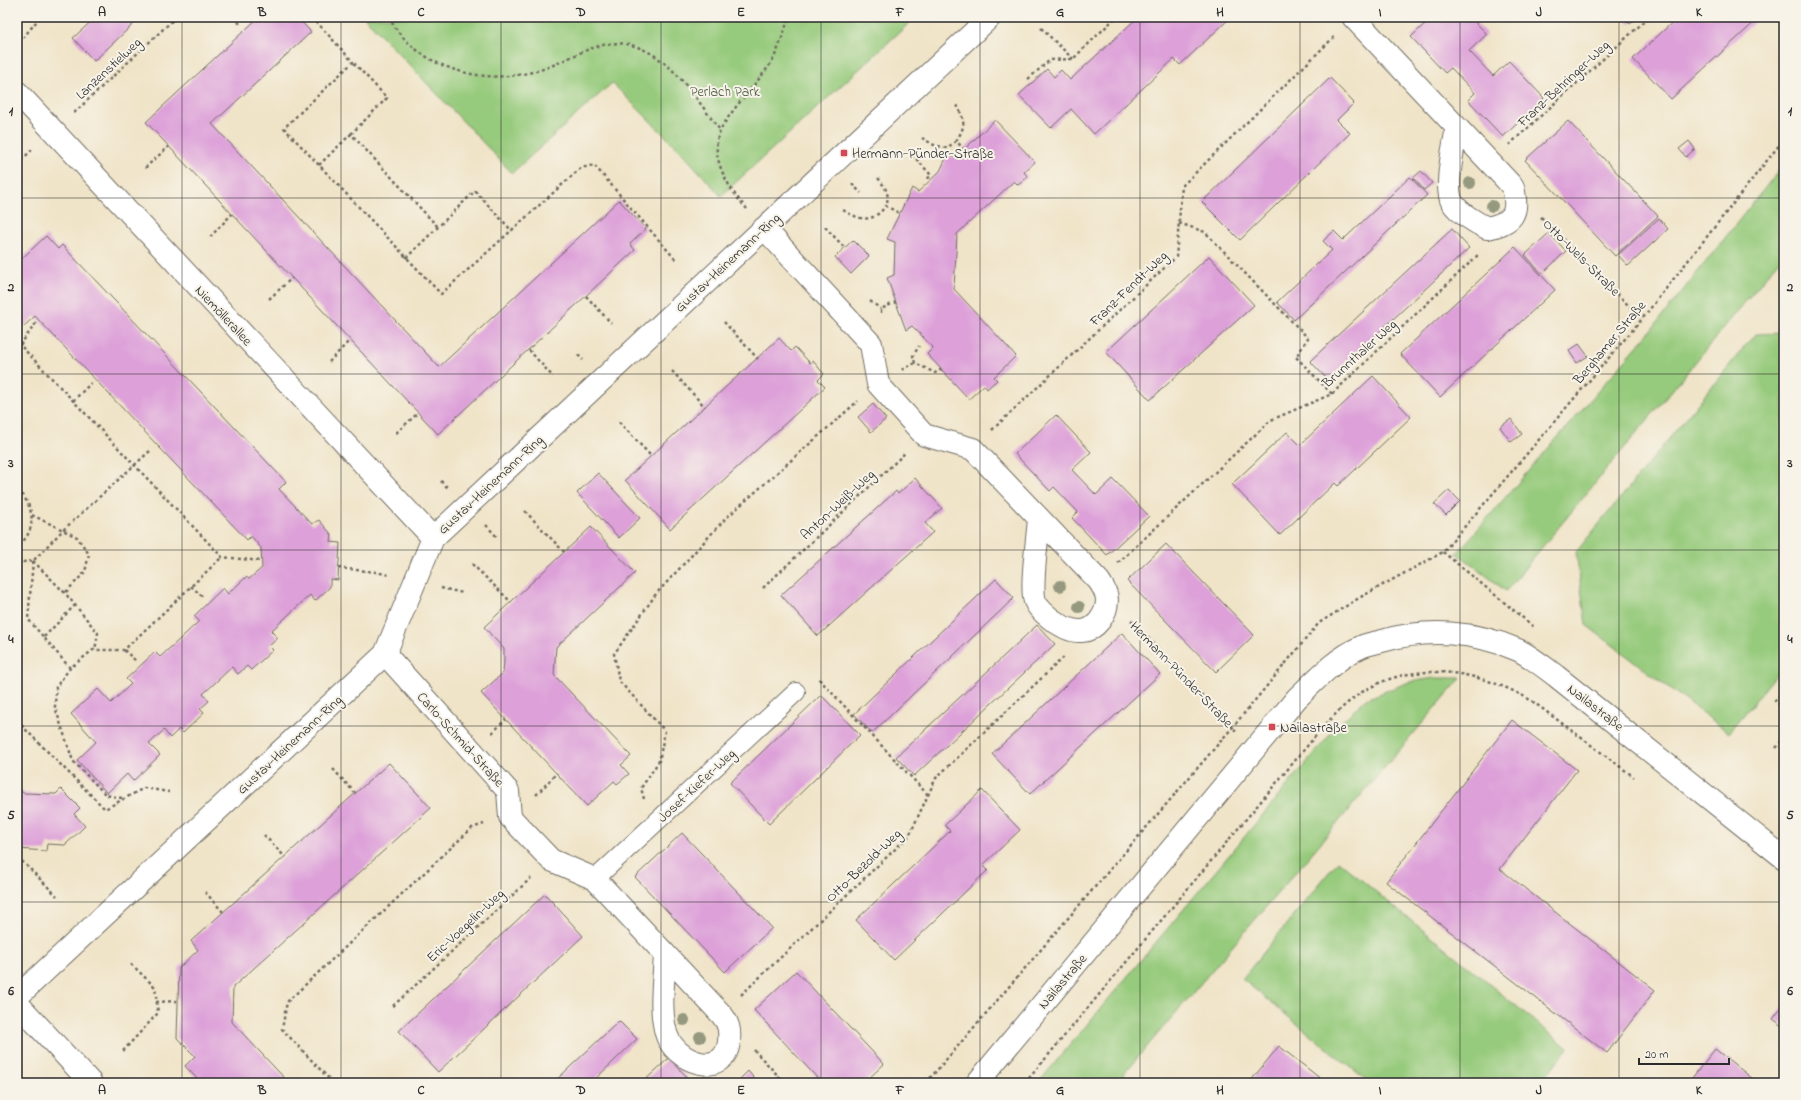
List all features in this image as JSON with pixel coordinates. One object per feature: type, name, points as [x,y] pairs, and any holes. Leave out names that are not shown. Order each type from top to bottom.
[{"type":"street","name":"Gustav-Heinemann-Ring","points":[[17,998],[385,654],[433,538],[990,17]]},
{"type":"street","points":[[1354,18],[1513,186],[1517,203],[1511,218],[1501,225],[1487,228],[1470,219],[1452,202],[1449,179],[1457,128]]},
{"type":"street","name":"Niemöllerallee","points":[[17,92],[433,538]]},
{"type":"street","points":[[764,228],[872,344],[877,378],[924,435],[973,449],[1039,518],[1099,581],[1106,592],[1107,602],[1101,619],[1092,627],[1082,631],[1063,628],[1047,615],[1035,601],[1034,582],[1039,518]]},
{"type":"street","name":"Nailastraße","points":[[977,1083],[1297,698],[1329,668],[1361,647],[1414,634],[1436,633],[1472,636],[1502,644],[1520,651],[1556,676],[1784,858]]},
{"type":"street","name":"Carlo-Schmid-Straße","points":[[385,654],[508,791],[510,818],[551,860],[595,879],[665,954],[726,1023]]},
{"type":"street","points":[[665,954],[662,1009],[666,1035],[675,1049],[687,1059],[700,1064],[715,1062],[724,1056],[728,1049],[726,1023]]},
{"type":"street","points":[[17,1003],[91,1083]]},
{"type":"lane","name":"Josef-Kiefer-Weg","points":[[595,879],[796,692]]},
{"type":"path","points":[[24,38],[40,17]]},
{"type":"path","name":"Lanzenstielweg","points":[[52,131],[70,117],[176,17]]},
{"type":"path","points":[[234,17],[241,25]]},
{"type":"path","points":[[312,17],[387,98],[319,165]]},
{"type":"path","points":[[389,17],[392,23],[412,46],[428,59],[473,76],[498,78],[543,69],[593,47],[610,43],[628,44],[641,48],[654,56],[675,74],[720,130]]},
{"type":"path","points":[[764,228],[742,203],[725,176],[716,145],[720,130],[771,62],[781,41],[789,17]]},
{"type":"path","points":[[1028,78],[1050,60],[1073,59],[1116,17]]},
{"type":"path","name":"Franz-Behringer-Weg","points":[[1491,163],[1649,17]]},
{"type":"path","name":"Franz-Fendt-Weg","points":[[973,449],[1176,257],[1182,186],[1354,18]]},
{"type":"path","points":[[1041,28],[1073,59]]},
{"type":"path","points":[[353,62],[284,128],[441,294],[582,168],[594,165],[676,260]]},
{"type":"path","points":[[922,138],[934,145],[947,148],[956,141],[963,130],[964,118],[957,105]]},
{"type":"path","points":[[351,134],[438,227]]},
{"type":"path","name":"Berghamer Straße","points":[[1232,728],[1319,623],[1358,598],[1443,552],[1642,318],[1784,139]]},
{"type":"path","points":[[956,141],[964,149]]},
{"type":"path","points":[[145,168],[169,146]]},
{"type":"path","points":[[908,150],[931,175],[926,181]]},
{"type":"path","points":[[844,210],[853,216],[866,220],[879,215],[886,206],[889,198],[888,193],[878,178]]},
{"type":"path","points":[[851,182],[862,193]]},
{"type":"path","points":[[406,258],[475,191],[512,231]]},
{"type":"path","name":"Otto-Wels-Straße","points":[[1517,203],[1536,212],[1642,318]]},
{"type":"path","points":[[886,206],[900,213]]},
{"type":"path","points":[[210,237],[232,214]]},
{"type":"path","points":[[1179,223],[1205,232],[1308,338],[1296,357],[1332,394]]},
{"type":"path","points":[[825,227],[844,247]]},
{"type":"path","name":"Brunnthaler Weg","points":[[1099,581],[1271,420],[1332,394],[1478,255],[1487,228]]},
{"type":"path","points":[[269,299],[292,278]]},
{"type":"path","points":[[586,296],[611,323]]},
{"type":"path","points":[[724,322],[758,359]]},
{"type":"path","points":[[36,323],[19,344],[222,557],[261,561]]},
{"type":"path","points":[[328,362],[350,340]]},
{"type":"path","points":[[915,363],[914,356],[919,346]]},
{"type":"path","points":[[529,350],[553,377]]},
{"type":"path","points":[[578,355],[583,360]]},
{"type":"path","points":[[650,828],[641,788],[659,761],[665,731],[619,681],[614,654],[656,594],[726,518],[877,378],[904,370],[915,363]]},
{"type":"path","points":[[915,363],[935,372],[942,369]]},
{"type":"path","points":[[672,371],[705,407]]},
{"type":"path","points":[[73,401],[91,383]]},
{"type":"path","points":[[396,433],[418,413]]},
{"type":"path","points":[[619,422],[651,456]]},
{"type":"path","name":"Anton-Weiß-Weg","points":[[763,588],[924,435]]},
{"type":"path","points":[[70,668],[28,619],[33,561],[62,531],[151,450]]},
{"type":"path","points":[[17,490],[24,496],[30,505],[32,515],[28,535],[17,546]]},
{"type":"path","points":[[525,511],[564,552]]},
{"type":"path","points":[[32,515],[78,538],[89,554],[85,572],[65,593]]},
{"type":"path","points":[[124,650],[222,557]]},
{"type":"path","points":[[17,560],[23,562],[33,561]]},
{"type":"path","points":[[33,561],[65,593],[98,633],[94,650]]},
{"type":"path","points":[[472,564],[511,602]]},
{"type":"path","points":[[338,568],[376,572]]},
{"type":"path","points":[[191,586],[204,598]]},
{"type":"path","name":"Hermann-Pünder-Straße","points":[[1107,602],[1123,612],[1232,728],[1257,747]]},
{"type":"path","points":[[44,637],[74,605]]},
{"type":"path","name":"Otto-Bezold-Weg","points":[[726,1023],[909,836],[936,778],[1072,650],[1082,631]]},
{"type":"path","points":[[122,798],[106,795],[73,761],[54,707],[56,687],[70,668],[94,650],[124,650],[136,661]]},
{"type":"path","points":[[796,692],[800,673],[815,675],[928,795]]},
{"type":"path","points":[[1025,1083],[1324,726],[1340,709],[1372,686],[1390,679],[1416,674],[1458,673],[1490,680],[1532,701],[1634,777]]},
{"type":"path","points":[[1784,690],[1775,701],[1784,708]]},
{"type":"path","points":[[17,721],[105,809],[122,798],[144,788],[169,792]]},
{"type":"path","points":[[926,1083],[1232,728]]},
{"type":"path","points":[[1776,748],[1784,738]]},
{"type":"path","points":[[334,769],[355,793]]},
{"type":"path","points":[[333,1083],[282,1029],[287,1002],[472,828],[489,823]]},
{"type":"path","points":[[264,835],[285,857]]},
{"type":"path","name":"Eric-Voegelin-Weg","points":[[392,1006],[551,860]]},
{"type":"path","points":[[17,867],[23,862],[57,896]]},
{"type":"path","points":[[204,892],[223,912]]},
{"type":"path","points":[[123,1051],[158,1013],[154,987],[130,963]]},
{"type":"path","points":[[156,1002],[179,1001]]},
{"type":"path","points":[[726,1023],[747,1042],[785,1083]]},
{"type":"green space","name":"Perlach Park","points":[[364,17],[916,17],[721,196],[684,155],[612,83],[512,173]]},
{"type":"green space","points":[[1784,164],[1784,255],[1506,591],[1457,553],[1652,329]]},
{"type":"green space","points":[[1784,333],[1784,665],[1729,733],[1586,625],[1576,552],[1755,334]]},
{"type":"green space","points":[[1434,678],[1461,678],[1116,1083],[1038,1083],[1339,724],[1366,699],[1409,682]]},
{"type":"green space","points":[[1338,861],[1568,1048],[1540,1083],[1370,1083],[1242,979]]},
{"type":"building","points":[[96,17],[141,17],[94,61],[73,38]]},
{"type":"building","points":[[259,17],[297,17],[311,32],[212,124],[439,367],[619,200],[646,229],[630,244],[635,250],[438,434],[146,122]]},
{"type":"building","points":[[1135,17],[1231,17],[1180,65],[1174,59],[1094,134],[1071,109],[1051,128],[1019,95],[1047,69],[1054,77],[1061,70],[1070,80],[1137,18]]},
{"type":"building","points":[[1432,17],[1470,17],[1487,34],[1469,51],[1493,76],[1509,61],[1544,98],[1503,137],[1468,100],[1475,93],[1451,68],[1445,73],[1411,37]]},
{"type":"building","points":[[1623,17],[1638,17],[1630,24]]},
{"type":"building","points":[[1678,17],[1760,17],[1671,99],[1633,59]]},
{"type":"building","points":[[1330,78],[1354,103],[1337,120],[1350,133],[1240,240],[1202,202]]},
{"type":"building","points":[[995,120],[1035,162],[1024,172],[1028,177],[1018,185],[1014,181],[957,234],[954,289],[1016,356],[994,377],[997,380],[987,389],[984,385],[969,399],[927,354],[933,348],[912,326],[906,330],[887,278],[894,275],[895,242],[887,239],[912,188],[918,192],[940,171],[948,154],[955,158]]},
{"type":"building","points":[[1568,121],[1658,216],[1615,256],[1525,160]]},
{"type":"building","points":[[1689,141],[1695,149],[1686,157],[1679,149]]},
{"type":"building","points":[[1421,171],[1432,183],[1424,190],[1413,178]]},
{"type":"building","points":[[1410,177],[1427,195],[1294,320],[1277,302],[1332,250],[1323,241],[1334,231],[1343,240]]},
{"type":"building","points":[[1659,218],[1668,229],[1628,266],[1618,255]]},
{"type":"building","points":[[1452,229],[1469,248],[1328,380],[1310,361]]},
{"type":"building","points":[[1549,233],[1566,251],[1542,274],[1525,255]]},
{"type":"building","points":[[46,236],[58,249],[62,245],[286,482],[279,489],[312,524],[319,520],[332,535],[331,542],[340,543],[338,580],[330,579],[330,587],[315,601],[310,595],[271,631],[278,638],[269,646],[273,650],[251,670],[247,666],[238,674],[232,667],[203,694],[209,701],[200,709],[204,713],[183,733],[179,729],[170,738],[164,730],[149,744],[160,755],[133,781],[127,774],[107,793],[77,760],[96,742],[71,714],[98,689],[111,703],[131,684],[126,679],[155,652],[160,657],[180,639],[199,621],[194,616],[223,588],[228,594],[246,577],[249,579],[262,568],[261,548],[251,536],[247,540],[35,316],[22,328],[17,323],[17,263]]},
{"type":"building","points":[[853,240],[869,256],[851,274],[835,257]]},
{"type":"building","points":[[1515,247],[1555,290],[1440,397],[1400,354]]},
{"type":"building","points":[[1209,256],[1254,305],[1150,400],[1106,352]]},
{"type":"building","points":[[779,338],[791,351],[795,347],[810,363],[813,361],[824,374],[818,380],[825,387],[670,529],[625,480]]},
{"type":"building","points":[[1579,344],[1588,356],[1577,363],[1569,351]]},
{"type":"building","points":[[1373,376],[1411,417],[1338,486],[1335,483],[1280,535],[1232,484],[1287,432],[1300,445]]},
{"type":"building","points":[[873,404],[886,419],[871,432],[858,417]]},
{"type":"building","points":[[1056,415],[1091,452],[1072,470],[1096,495],[1113,479],[1149,516],[1107,555],[1072,518],[1078,512],[1054,487],[1050,491],[1015,454]]},
{"type":"building","points":[[1511,419],[1522,434],[1511,442],[1500,427]]},
{"type":"building","points":[[598,473],[640,518],[619,538],[577,493]]},
{"type":"building","points":[[915,478],[942,508],[925,523],[933,532],[818,636],[781,595],[896,491],[898,494]]},
{"type":"building","points":[[1449,490],[1460,501],[1446,515],[1434,504]]},
{"type":"building","points":[[591,527],[635,573],[556,647],[554,675],[631,756],[621,765],[629,774],[617,784],[614,781],[587,806],[481,693],[503,673],[504,660],[504,649],[484,627]]},
{"type":"building","points":[[1166,544],[1254,635],[1216,672],[1127,581]]},
{"type":"building","points":[[996,579],[1014,598],[872,733],[854,714]]},
{"type":"building","points":[[1037,625],[1055,644],[914,776],[896,757]]},
{"type":"building","points":[[1122,633],[1160,674],[1030,794],[992,754]]},
{"type":"building","points":[[821,695],[860,735],[769,824],[730,783]]},
{"type":"building","points":[[1512,720],[1577,770],[1500,869],[1655,990],[1607,1053],[1386,882]]},
{"type":"building","points":[[389,763],[431,808],[233,987],[232,1022],[289,1083],[201,1083],[185,1066],[195,1056],[177,1038],[179,968],[198,950],[191,941]]},
{"type":"building","points":[[17,786],[23,793],[56,794],[61,789],[80,808],[74,814],[85,826],[65,845],[47,844],[46,851],[17,849]]},
{"type":"building","points":[[982,790],[1020,830],[983,865],[988,870],[894,960],[856,920],[950,831],[945,825]]},
{"type":"building","points":[[682,833],[772,928],[725,972],[635,877]]},
{"type":"building","points":[[545,894],[583,936],[438,1072],[399,1031]]},
{"type":"building","points":[[796,971],[884,1064],[864,1083],[822,1083],[754,1010]]},
{"type":"building","points":[[1784,1004],[1784,1027],[1773,1019]]},
{"type":"building","points":[[619,1021],[637,1039],[591,1083],[553,1083]]},
{"type":"building","points":[[1279,1046],[1326,1083],[1249,1083]]},
{"type":"building","points":[[1715,1049],[1758,1083],[1688,1083]]},
{"type":"building","points":[[669,1058],[687,1077],[680,1083],[642,1083]]},
{"type":"building","points":[[748,1071],[758,1083],[736,1083]]},
{"type":"place","name":"Hermann-Pünder-Straße","points":[[844,153]]},
{"type":"place","name":"Nailastraße","points":[[1272,727]]}]
